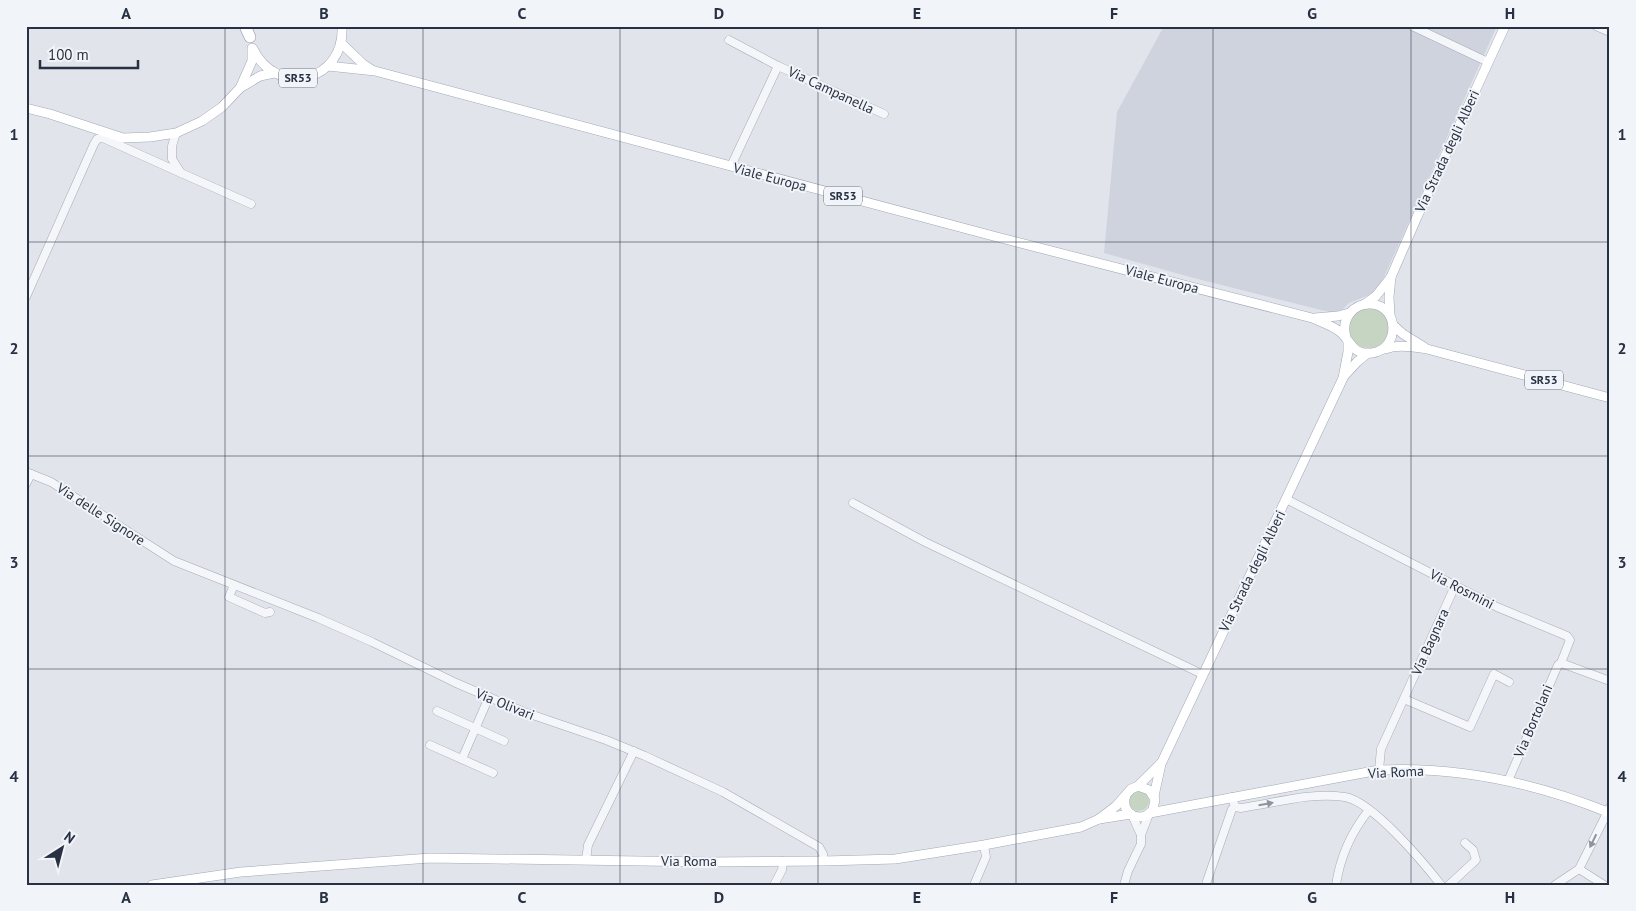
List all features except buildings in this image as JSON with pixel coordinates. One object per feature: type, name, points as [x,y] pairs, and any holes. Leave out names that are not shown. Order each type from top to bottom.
[{"type":"main road","points":[[342,26],[342,43]]},
{"type":"main road","name":"Via Strada degli Alberi","points":[[1365,304],[1376,296],[1391,277],[1505,26]]},
{"type":"main road","points":[[240,88],[252,61],[249,34]]},
{"type":"main road","name":"SR53","points":[[249,34],[261,62],[274,73],[292,78],[312,76],[328,66],[342,43]]},
{"type":"main road","name":"Viale Europa","points":[[342,43],[363,64],[375,71]]},
{"type":"main road","name":"Viale Europa","points":[[328,66],[375,71],[1312,318],[1340,331],[1358,351],[1368,354]]},
{"type":"main road","points":[[26,108],[124,138],[150,137],[176,133],[202,121],[222,107],[240,88],[260,76],[274,73]]},
{"type":"main road","name":"Via Strada degli Alberi","points":[[1390,316],[1391,277]]},
{"type":"main road","points":[[1365,304],[1379,306],[1390,316],[1394,325],[1392,339],[1382,350],[1368,354]]},
{"type":"main road","name":"Viale Europa","points":[[1312,318],[1332,317],[1350,313],[1365,304]]},
{"type":"main road","points":[[1347,339],[1345,323],[1350,313]]},
{"type":"main road","name":"SR53","points":[[1394,325],[1402,334],[1427,349]]},
{"type":"main road","name":"Via Strada degli Alberi","points":[[1154,797],[1160,764],[1342,378],[1348,352],[1347,339]]},
{"type":"main road","name":"SR53","points":[[1382,350],[1394,346],[1427,349],[1610,398]]},
{"type":"main road","name":"Via Strada degli Alberi","points":[[1342,378],[1356,362],[1368,354]]},
{"type":"main road","name":"Via Strada degli Alberi","points":[[1138,786],[1160,764]]},
{"type":"main road","name":"Via Roma","points":[[1099,819],[1132,815],[1141,817],[1180,807],[1379,770],[1412,768],[1445,770],[1533,786],[1609,811]]},
{"type":"main road","name":"Via Roma","points":[[152,885],[241,872],[430,858],[783,861],[894,858],[984,845],[1080,827],[1099,819],[1116,806],[1131,789],[1138,786],[1149,790],[1154,797],[1170,805],[1180,807]]},
{"type":"main road","points":[[1126,795],[1125,808],[1132,815]]},
{"type":"main road","points":[[1150,814],[1154,807],[1154,797]]},
{"type":"street","points":[[1412,26],[1488,62]]},
{"type":"street","points":[[1596,26],[1610,32]]},
{"type":"street","name":"Via Campanella","points":[[729,40],[778,66],[884,114]]},
{"type":"street","name":"Via Campanella","points":[[731,166],[778,66]]},
{"type":"street","points":[[176,133],[172,146],[172,159],[181,173]]},
{"type":"street","points":[[26,297],[97,139],[104,138],[251,204]]},
{"type":"street","points":[[26,484],[28,473]]},
{"type":"street","name":"Via delle Signore","points":[[28,473],[52,482],[174,561]]},
{"type":"street","name":"Via Rosmini","points":[[1286,499],[1498,607],[1567,636],[1570,640],[1561,663]]},
{"type":"street","points":[[853,503],[925,542],[1202,674]]},
{"type":"street","name":"Via Olivari","points":[[174,561],[318,618],[456,683],[524,712],[634,751],[723,792],[820,846],[824,861]]},
{"type":"street","points":[[234,585],[229,597],[265,612],[270,612]]},
{"type":"street","name":"Via Bagnara","points":[[1379,770],[1381,749],[1455,586]]},
{"type":"street","points":[[1561,663],[1610,681]]},
{"type":"street","name":"Via Bortolani","points":[[1508,781],[1558,665],[1561,663]]},
{"type":"street","points":[[1404,699],[1470,727],[1494,674],[1509,682]]},
{"type":"street","points":[[462,759],[489,697]]},
{"type":"street","points":[[436,711],[504,741]]},
{"type":"street","points":[[430,745],[494,773]]},
{"type":"street","points":[[586,860],[588,845],[634,751]]},
{"type":"street","points":[[1305,784],[1307,797]]},
{"type":"street","points":[[1235,807],[1241,808],[1307,797],[1327,796],[1347,798],[1362,803],[1408,847],[1441,885]]},
{"type":"street","points":[[1232,797],[1235,807]]},
{"type":"street","points":[[1207,881],[1231,811],[1235,807]]},
{"type":"street","points":[[1336,885],[1342,859],[1358,824],[1369,810]]},
{"type":"street","points":[[1556,885],[1579,869],[1609,811]]},
{"type":"street","points":[[1124,885],[1128,871],[1141,844],[1141,835],[1150,814]]},
{"type":"street","points":[[1132,815],[1141,835]]},
{"type":"street","points":[[1449,885],[1476,860],[1473,850],[1465,843]]},
{"type":"street","points":[[974,885],[986,857],[984,845]]},
{"type":"street","points":[[774,885],[782,870],[783,861]]},
{"type":"street","points":[[1579,869],[1604,885]]},
{"type":"shaded area","points":[[1164,26],[1497,26],[1380,286],[1374,293],[1349,303],[1343,309],[1333,313],[1104,253],[1117,112]]},
{"type":"green space","points":[[1373,308],[1380,311],[1386,317],[1389,328],[1388,336],[1380,345],[1373,348],[1365,348],[1358,345],[1350,336],[1349,324],[1352,317],[1361,309]]},
{"type":"green space","points":[[1139,791],[1146,794],[1149,801],[1146,808],[1139,811],[1132,808],[1129,801],[1132,794]]}]
